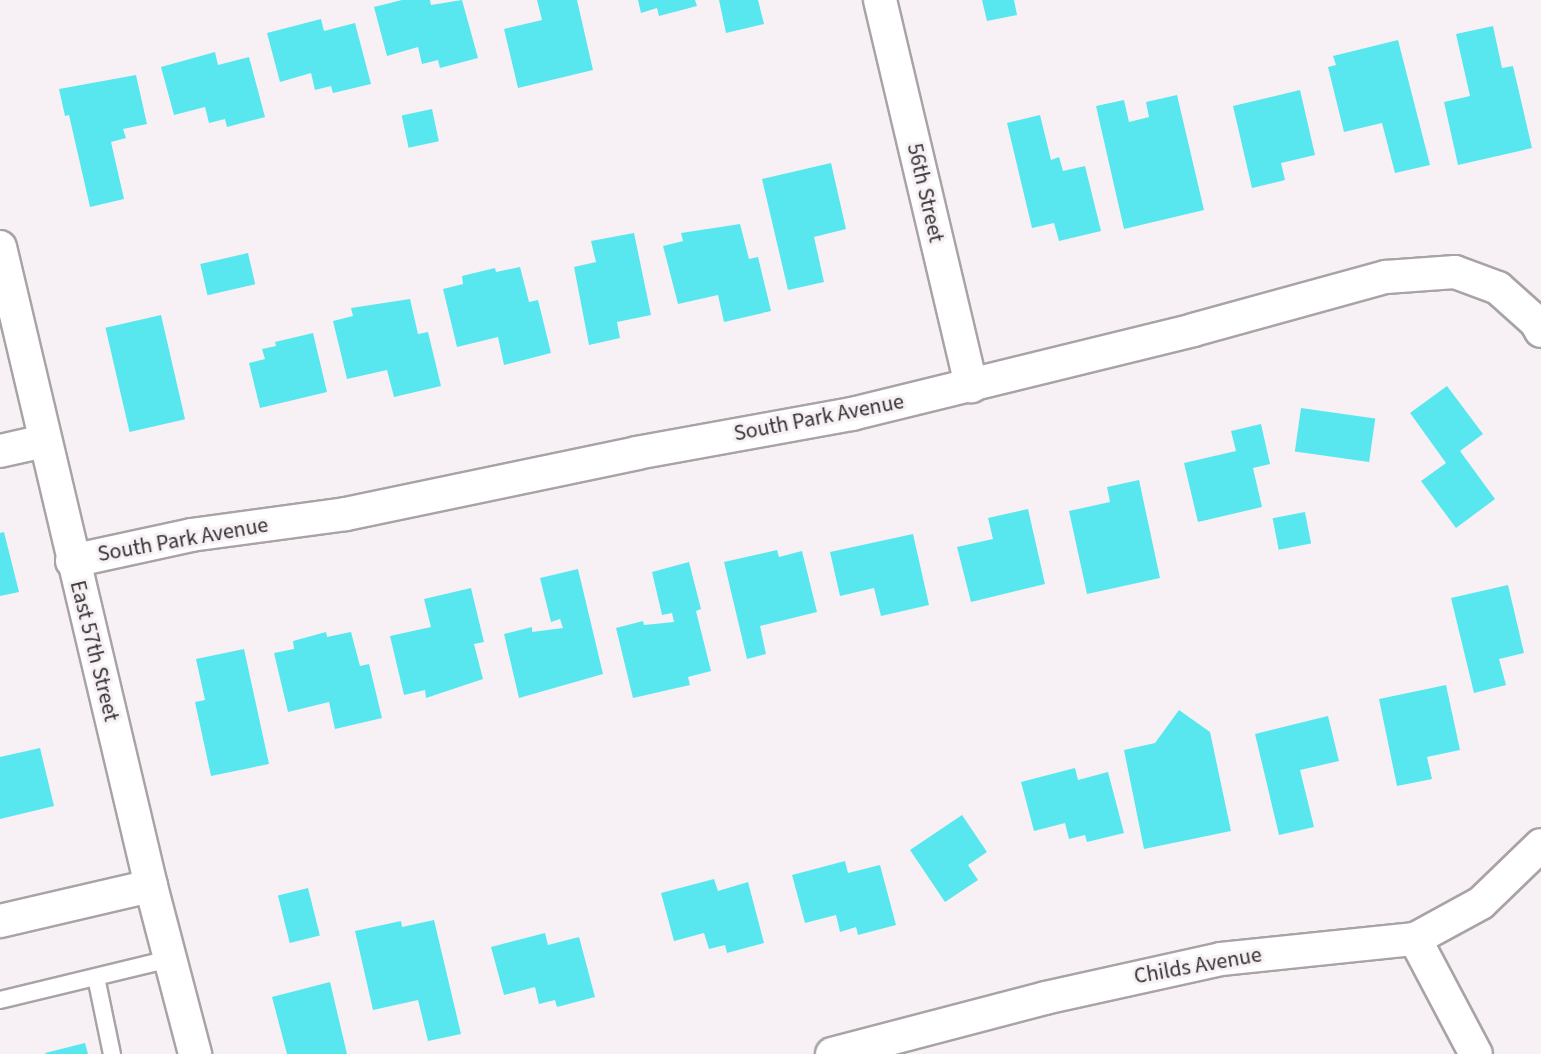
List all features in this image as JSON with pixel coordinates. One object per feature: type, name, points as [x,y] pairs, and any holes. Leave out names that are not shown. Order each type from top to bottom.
[{"type":"street","name":"56th Street","points":[[880,0],[971,386]]},
{"type":"street","name":"East 57th Street","points":[[0,247],[72,561],[195,1054]]},
{"type":"street","name":"South Park Avenue","points":[[72,561],[191,535],[346,514],[637,453],[852,414],[971,386],[1386,277],[1455,272],[1498,288],[1536,322],[1541,331]]},
{"type":"street","points":[[0,451],[44,441]]},
{"type":"street","name":"Childs Avenue","points":[[832,1054],[1174,968],[1307,948],[1415,939],[1481,903],[1541,845]]},
{"type":"street","points":[[0,921],[151,886]]},
{"type":"street","points":[[1415,939],[1476,1054]]},
{"type":"lane","points":[[0,1000],[170,959]]},
{"type":"lane","points":[[96,977],[112,1054]]},
{"type":"building","points":[[402,0],[430,0],[431,5],[462,0],[478,58],[440,68],[438,60],[422,64],[418,47],[387,56],[374,7]]},
{"type":"building","points":[[537,0],[577,0],[593,70],[518,88],[504,29],[542,20]]},
{"type":"building","points":[[638,0],[695,0],[697,6],[659,16],[657,8],[641,13]]},
{"type":"building","points":[[719,0],[758,0],[764,24],[726,33]]},
{"type":"building","points":[[982,0],[1014,0],[1017,15],[987,21]]},
{"type":"building","points":[[321,19],[324,31],[355,23],[371,84],[333,93],[331,86],[315,90],[311,73],[280,82],[267,33]]},
{"type":"building","points":[[1493,26],[1502,68],[1513,66],[1532,148],[1458,165],[1444,102],[1470,96],[1456,34]]},
{"type":"building","points":[[1398,40],[1430,165],[1395,173],[1382,123],[1344,132],[1328,67],[1336,65],[1333,56]]},
{"type":"building","points":[[215,52],[218,65],[249,57],[265,117],[227,127],[225,119],[209,123],[205,107],[174,115],[161,67]]},
{"type":"building","points":[[136,75],[147,124],[123,129],[126,138],[111,142],[124,199],[90,207],[69,115],[65,116],[59,89]]},
{"type":"building","points":[[1300,90],[1315,155],[1281,163],[1285,180],[1252,188],[1233,106]]},
{"type":"building","points":[[1177,95],[1204,210],[1124,229],[1096,106],[1124,100],[1129,122],[1149,117],[1146,102]]},
{"type":"building","points":[[432,109],[439,141],[409,148],[402,115]]},
{"type":"building","points":[[1040,115],[1051,160],[1059,157],[1063,171],[1085,166],[1101,231],[1059,241],[1054,223],[1032,228],[1007,123]]},
{"type":"building","points":[[831,163],[846,229],[814,237],[824,282],[788,290],[762,179]]},
{"type":"building","points":[[740,224],[749,259],[758,257],[771,311],[724,322],[718,295],[678,304],[663,246],[683,241],[681,233]]},
{"type":"building","points":[[634,233],[651,315],[617,322],[620,338],[589,345],[574,267],[596,262],[591,241]]},
{"type":"building","points":[[248,253],[255,284],[207,295],[200,264]]},
{"type":"building","points":[[520,267],[529,302],[538,300],[551,353],[504,365],[498,337],[457,347],[443,289],[463,284],[462,276],[495,268],[496,272]]},
{"type":"building","points":[[410,299],[418,334],[428,332],[441,386],[394,397],[387,370],[347,379],[333,321],[353,316],[351,308]]},
{"type":"building","points":[[161,315],[185,419],[130,432],[105,328]]},
{"type":"building","points":[[313,333],[327,392],[260,408],[249,363],[265,359],[262,349],[276,346],[275,342]]},
{"type":"building","points":[[1447,386],[1483,434],[1460,451],[1495,499],[1456,528],[1421,481],[1446,463],[1410,413]]},
{"type":"building","points":[[1301,408],[1375,418],[1369,462],[1295,452]]},
{"type":"building","points":[[1261,424],[1270,464],[1253,468],[1262,507],[1198,522],[1184,463],[1236,451],[1231,431]]},
{"type":"building","points":[[1139,480],[1160,578],[1087,594],[1069,511],[1110,502],[1107,487]]},
{"type":"building","points":[[1028,509],[1045,584],[971,602],[957,547],[993,539],[988,518]]},
{"type":"building","points":[[1305,512],[1311,543],[1279,550],[1273,518]]},
{"type":"building","points":[[4,532],[19,592],[0,596],[0,533]]},
{"type":"building","points":[[913,534],[929,605],[881,616],[874,588],[840,596],[830,552]]},
{"type":"building","points":[[777,550],[779,557],[802,551],[817,612],[760,626],[766,654],[747,659],[724,562]]},
{"type":"building","points":[[689,562],[701,609],[696,611],[711,671],[688,677],[690,685],[633,698],[616,628],[643,621],[644,625],[674,622],[672,613],[662,615],[652,572]]},
{"type":"building","points":[[578,569],[603,674],[519,698],[504,634],[532,627],[532,632],[563,628],[560,619],[551,622],[540,578]]},
{"type":"building","points":[[1508,585],[1524,653],[1499,659],[1506,685],[1474,693],[1451,598]]},
{"type":"building","points":[[471,588],[484,642],[474,644],[483,679],[426,698],[425,690],[404,695],[390,636],[431,627],[424,599]]},
{"type":"building","points":[[326,632],[327,637],[351,632],[360,666],[369,664],[382,718],[335,729],[329,702],[288,712],[274,653],[294,649],[293,641]]},
{"type":"building","points":[[244,649],[269,764],[211,776],[195,702],[205,700],[196,659]]},
{"type":"building","points":[[1446,685],[1460,750],[1427,757],[1432,779],[1397,786],[1379,699]]},
{"type":"building","points":[[1179,710],[1210,732],[1231,831],[1144,849],[1124,750],[1155,743]]},
{"type":"building","points":[[1328,716],[1339,761],[1300,770],[1314,827],[1279,835],[1255,734]]},
{"type":"building","points":[[40,748],[54,806],[0,819],[0,757]]},
{"type":"building","points":[[1075,768],[1078,780],[1108,772],[1124,833],[1087,842],[1085,835],[1069,839],[1065,823],[1034,831],[1021,782]]},
{"type":"building","points":[[962,815],[987,852],[968,865],[978,880],[945,902],[910,850]]},
{"type":"building","points":[[845,861],[848,873],[880,865],[896,925],[858,935],[856,927],[840,932],[836,915],[805,923],[792,875]]},
{"type":"building","points":[[714,879],[718,891],[748,882],[764,943],[727,953],[725,945],[709,949],[704,933],[674,941],[661,893]]},
{"type":"building","points":[[308,888],[320,936],[290,943],[278,895]]},
{"type":"building","points":[[434,920],[461,1034],[428,1041],[418,1000],[373,1010],[355,931],[401,921],[402,927]]},
{"type":"building","points":[[545,933],[548,945],[579,937],[595,997],[557,1007],[555,1000],[539,1004],[535,987],[504,995],[491,947]]},
{"type":"building","points":[[330,982],[347,1054],[287,1054],[272,997]]},
{"type":"building","points":[[85,1043],[88,1054],[45,1053]]}]
